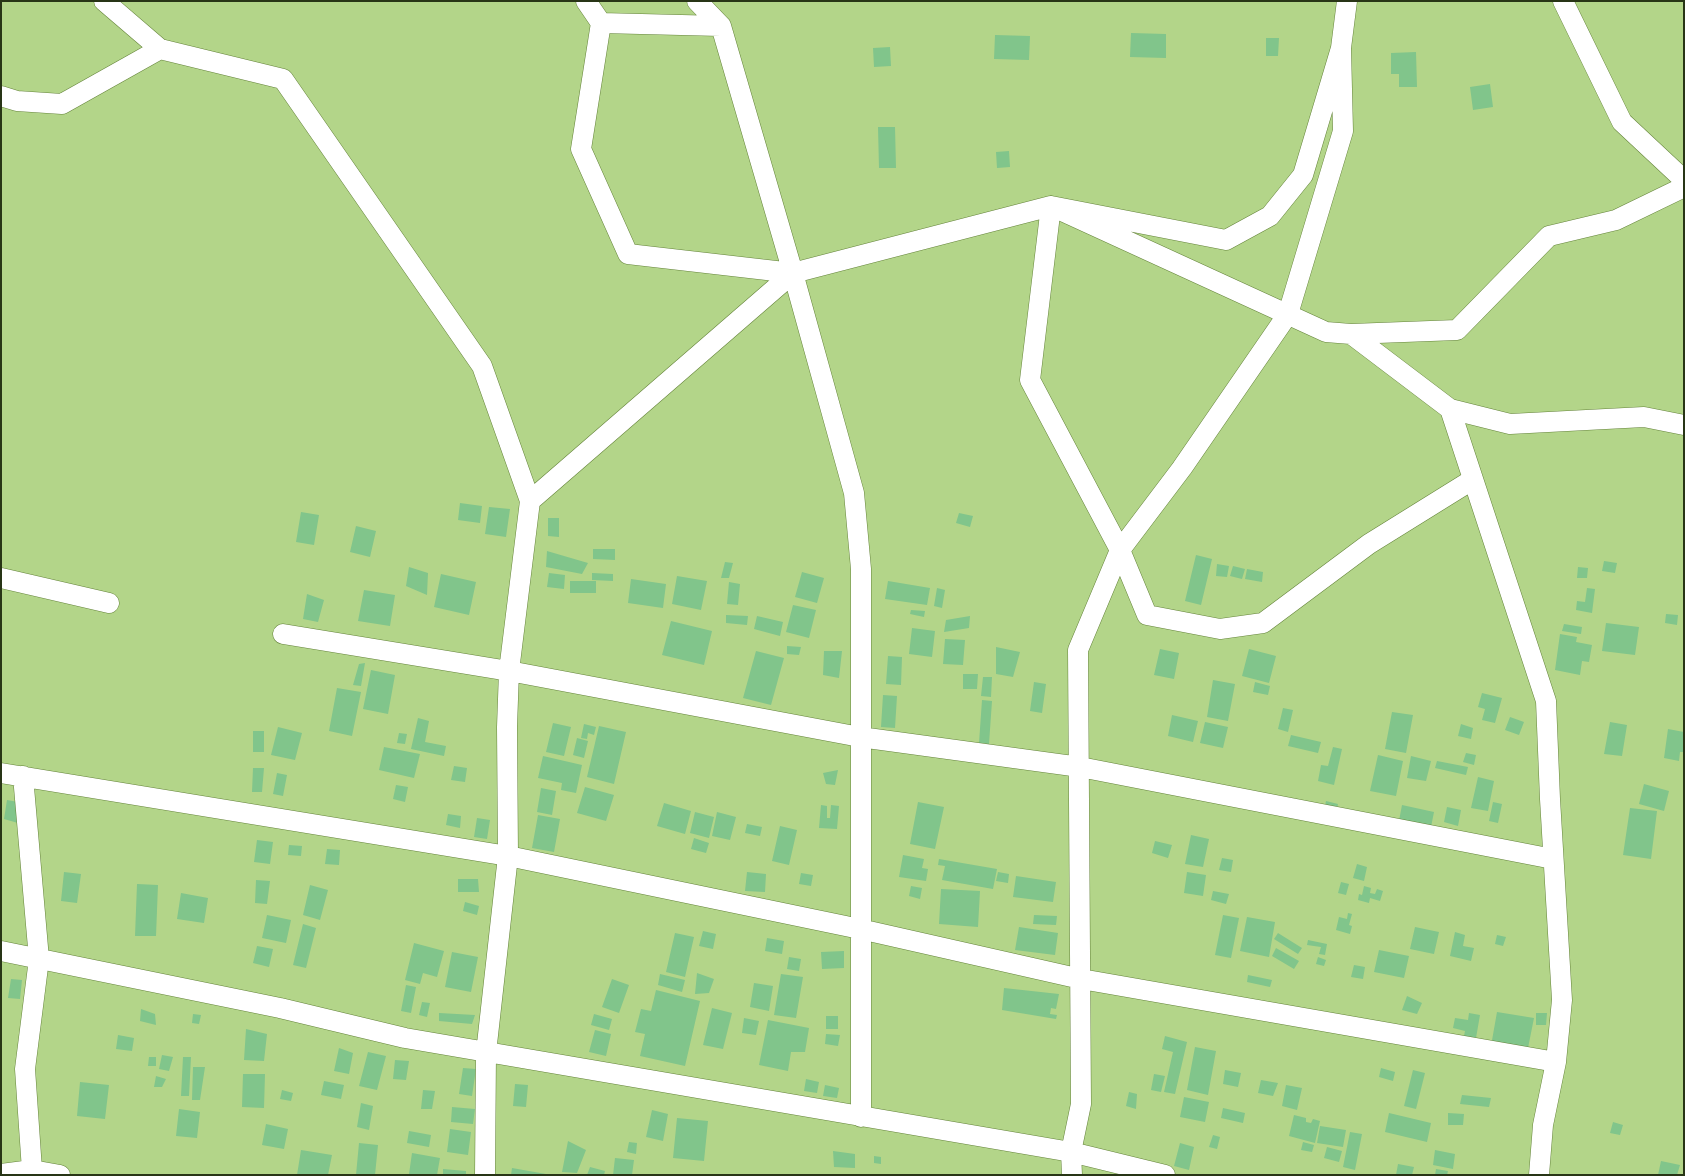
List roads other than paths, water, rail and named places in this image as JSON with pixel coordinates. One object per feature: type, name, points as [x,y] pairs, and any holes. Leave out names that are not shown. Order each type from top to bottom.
[{"type":"street","points":[[104,1],[160,49],[283,79],[482,366],[530,501],[509,671],[507,727],[508,856],[486,1053],[485,1175]]},
{"type":"street","points":[[586,1],[601,24],[581,149],[628,254],[793,273],[1051,206],[1226,240],[1270,216],[1303,175],[1341,48]]},
{"type":"street","points":[[697,1],[721,26],[793,273],[854,493],[860,569],[862,1117]]},
{"type":"street","points":[[1072,1175],[1071,1152],[1082,1104],[1078,650],[1120,550],[1182,468],[1288,314],[1343,131],[1341,48],[1347,1]]},
{"type":"street","points":[[1563,1],[1622,122],[1684,180]]},
{"type":"street","points":[[601,24],[721,26]]},
{"type":"street","points":[[1,96],[17,101],[62,104],[160,49]]},
{"type":"street","points":[[1051,206],[1326,332],[1351,334],[1457,330],[1549,236],[1616,220],[1684,187]]},
{"type":"street","points":[[1051,206],[1030,380],[1120,550],[1147,615],[1220,630],[1263,624],[1368,544],[1472,480]]},
{"type":"street","points":[[530,501],[793,273]]},
{"type":"street","points":[[1351,334],[1450,409],[1510,424],[1644,417],[1684,425]]},
{"type":"street","points":[[1450,409],[1546,701],[1562,1000],[1556,1062],[1543,1125],[1539,1175]]},
{"type":"street","points":[[1,578],[108,603]]},
{"type":"street","points":[[283,634],[509,671],[860,737],[1080,767],[1554,859]]},
{"type":"street","points":[[1,773],[508,856],[860,929],[1081,979],[1556,1062]]},
{"type":"street","points":[[23,776],[39,959],[25,1069],[32,1170]]},
{"type":"street","points":[[1,951],[280,1008],[405,1038],[1071,1152],[1165,1175]]},
{"type":"street","points":[[1,1174],[32,1170],[60,1175]]}]
